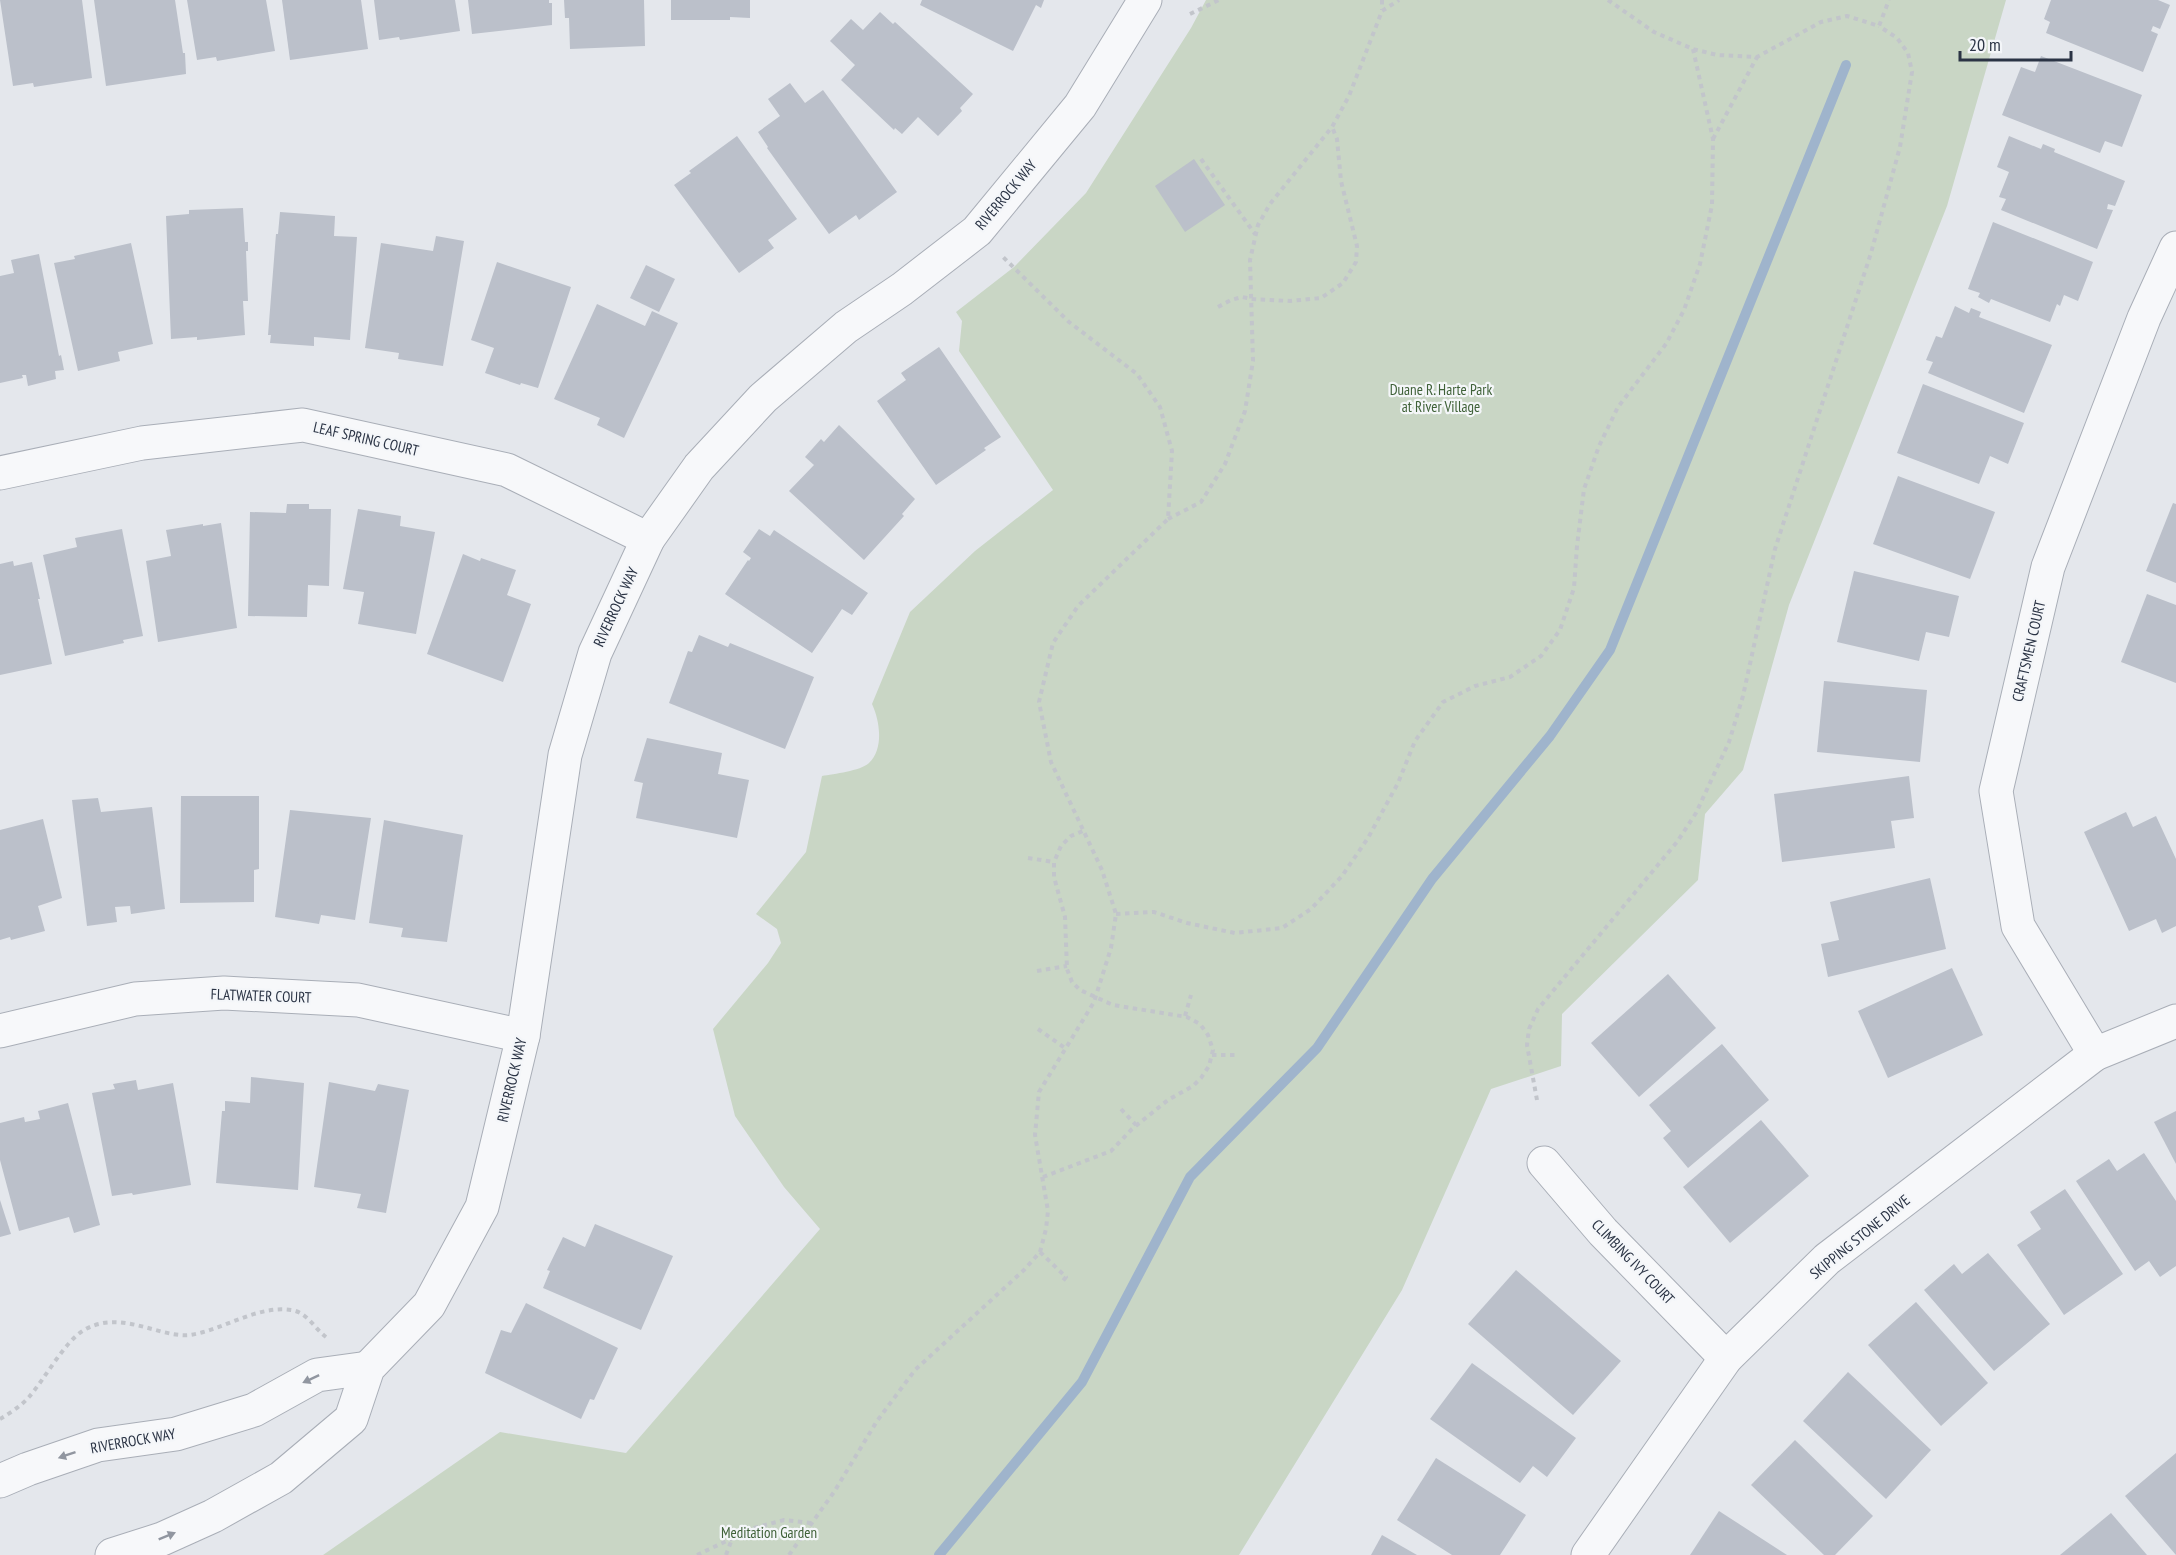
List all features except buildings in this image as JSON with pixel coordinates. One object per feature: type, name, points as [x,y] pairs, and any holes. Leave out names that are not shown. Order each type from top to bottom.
[{"type":"street","name":"RIVERROCK WAY","points":[[112,1555],[162,1539],[213,1516],[281,1478],[351,1419],[368,1368],[429,1305],[482,1207],[523,1036],[565,755],[595,654],[648,539],[699,467],[763,398],[846,327],[902,289],[977,231],[1080,106],[1145,0]]},
{"type":"street","name":"CRAFTSMEN COURT","points":[[2095,1054],[2018,926],[1996,790],[2048,567],[2144,318],[2176,248]]},
{"type":"street","name":"LEAF SPRING COURT","points":[[0,473],[142,443],[303,425],[507,470],[648,539]]},
{"type":"street","name":"FLATWATER COURT","points":[[0,1031],[135,999],[224,993],[358,1000],[523,1036]]},
{"type":"street","name":"SKIPPING STONE DRIVE","points":[[1588,1555],[1726,1358],[1827,1259],[2095,1054],[2176,1020]]},
{"type":"street","name":"CLIMBING IVY COURT","points":[[1544,1163],[1603,1232],[1726,1358]]},
{"type":"street","name":"RIVERROCK WAY","points":[[0,1481],[98,1445],[176,1434],[254,1410],[317,1375],[368,1368]]},
{"type":"path","points":[[1190,14],[1219,0]]},
{"type":"path","points":[[789,1555],[834,1492],[877,1421],[915,1370],[1024,1270],[1040,1252],[1048,1212],[1035,1135],[1039,1092],[1096,999],[1111,948],[1116,914],[1102,870],[1051,762],[1039,702],[1053,643],[1078,606],[1167,519],[1201,502],[1226,464],[1245,411],[1252,361],[1250,260],[1258,225],[1270,204],[1332,127],[1349,96],[1382,11],[1382,0]]},
{"type":"path","points":[[1382,11],[1399,0]]},
{"type":"path","points":[[1538,1100],[1527,1045],[1529,1029],[1538,1009],[1677,842],[1696,813],[1729,742],[1743,696],[1775,549],[1871,253],[1899,147],[1912,72],[1908,53],[1897,39],[1879,26],[1847,16],[1821,22],[1757,57],[1716,55],[1693,49],[1654,32],[1608,0]]},
{"type":"path","points":[[1879,26],[1889,0]]},
{"type":"path","points":[[1116,914],[1154,912],[1187,923],[1235,933],[1282,928],[1311,909],[1342,876],[1368,838],[1398,783],[1415,741],[1443,702],[1475,686],[1510,677],[1541,656],[1560,630],[1574,588],[1584,489],[1599,446],[1618,407],[1666,344],[1684,310],[1700,264],[1712,206],[1713,139],[1693,49]]},
{"type":"path","points":[[1713,139],[1757,57]]},
{"type":"path","points":[[1218,308],[1231,300],[1242,297],[1290,301],[1321,298],[1343,283],[1356,262],[1357,246],[1341,181],[1337,139],[1332,127]]},
{"type":"path","points":[[1201,159],[1256,234]]},
{"type":"path","points":[[977,231],[1069,322],[1137,374],[1160,407],[1172,451],[1167,519]]},
{"type":"path","points":[[1043,1177],[1111,1151],[1136,1125],[1168,1100],[1193,1086],[1202,1078],[1209,1066],[1213,1050],[1208,1035],[1200,1024],[1185,1016],[1113,1005],[1096,999],[1080,990],[1072,982],[1067,966],[1065,917],[1054,877],[1054,862],[1061,846],[1071,836],[1083,831]]},
{"type":"path","points":[[1028,858],[1054,862]]},
{"type":"path","points":[[1037,971],[1067,966]]},
{"type":"path","points":[[1185,1016],[1191,995]]},
{"type":"path","points":[[1038,1029],[1065,1048]]},
{"type":"path","points":[[1212,1055],[1236,1055]]},
{"type":"path","points":[[1121,1109],[1136,1125]]},
{"type":"path","points":[[1040,1252],[1066,1277],[1062,1282]]},
{"type":"path","points":[[0,1419],[28,1397],[54,1362],[81,1332],[103,1322],[116,1321],[176,1335],[189,1335],[260,1313],[291,1310],[303,1313],[318,1331],[368,1368]]},
{"type":"path","points":[[697,1555],[754,1528],[784,1520],[811,1523]]},
{"type":"path","points":[[726,1555],[732,1538]]},
{"type":"green space","name":"Duane R. Harte Park at River Village","points":[[1206,0],[2006,0],[1947,206],[1789,605],[1743,770],[1705,814],[1698,880],[1562,1014],[1561,1066],[1491,1089],[1402,1290],[1239,1555],[323,1555],[500,1432],[626,1453],[820,1229],[784,1187],[735,1116],[713,1029],[768,963],[781,943],[777,929],[756,914],[806,852],[822,776],[860,768],[874,757],[879,743],[879,726],[872,704],[910,612],[975,551],[1053,490],[959,351],[962,321],[956,312],[1014,267],[1086,193],[1191,28]]},
{"type":"waterway","points":[[939,1555],[1082,1382],[1190,1177],[1317,1048],[1432,879],[1550,736],[1610,650],[1846,65]]},
{"type":"park label","name":"Meditation Garden","points":[[769,1533]]}]
